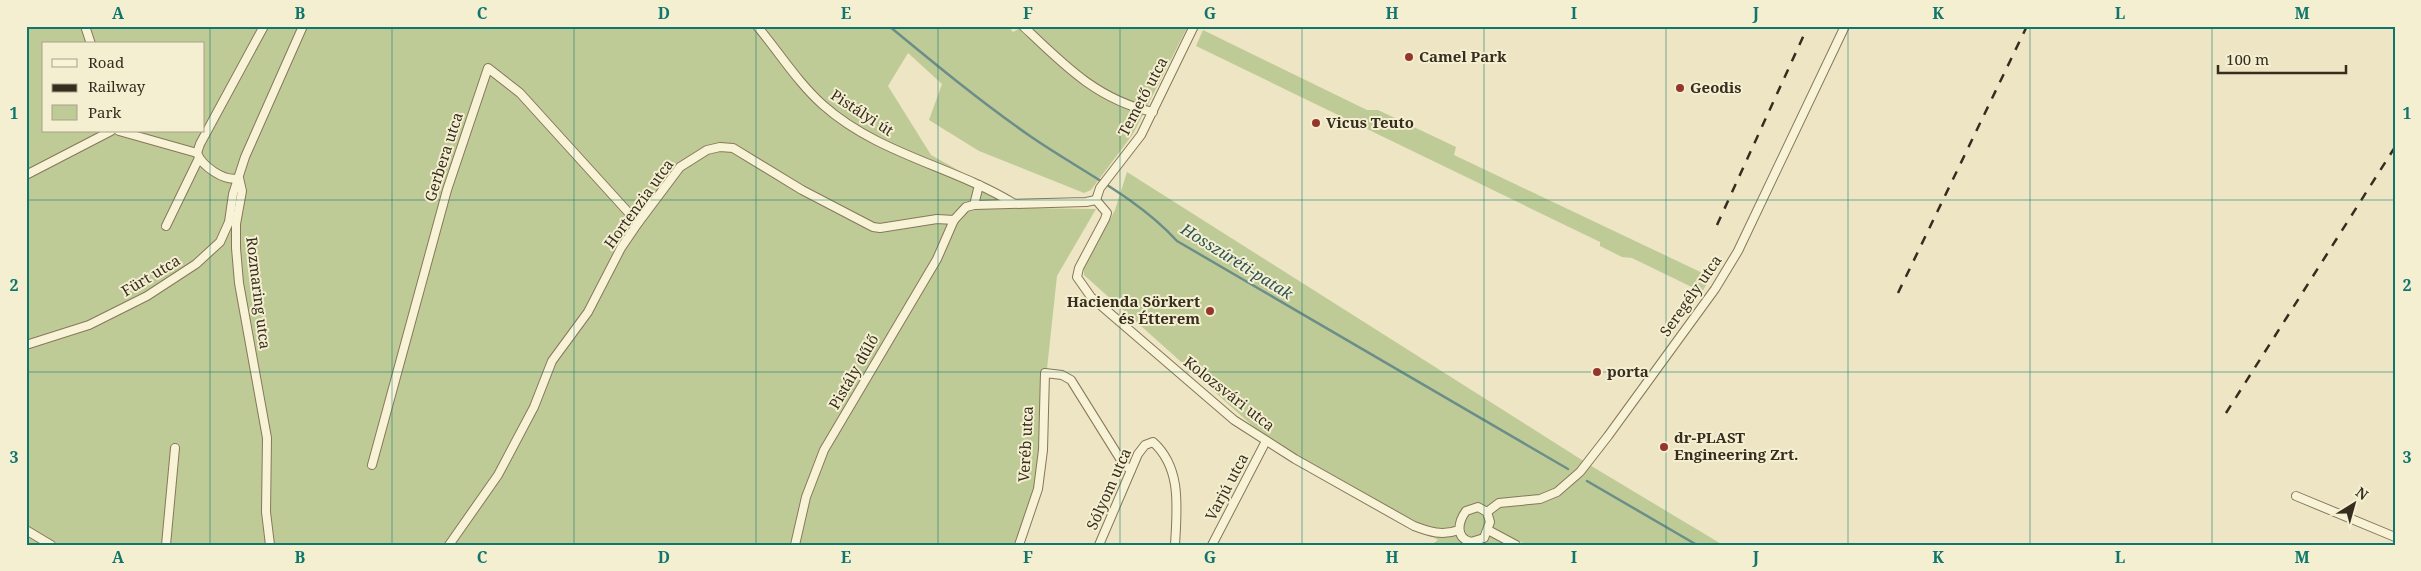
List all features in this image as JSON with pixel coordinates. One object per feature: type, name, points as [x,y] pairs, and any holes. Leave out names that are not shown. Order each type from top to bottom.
[{"type":"street","points":[[85,26],[90,42]]},
{"type":"street","points":[[166,226],[198,156],[200,144],[264,26]]},
{"type":"street","name":"Rozmaring utca","points":[[270,545],[266,512],[267,438],[242,302],[236,248],[236,224],[242,190],[239,178],[263,114],[303,26]]},
{"type":"street","name":"Pistályi út","points":[[758,26],[814,96],[844,121],[882,145],[979,185],[1013,203]]},
{"type":"street","points":[[1022,26],[1095,89],[1130,107],[1153,112]]},
{"type":"street","name":"Temető utca","points":[[1096,200],[1100,188],[1134,146],[1153,112],[1194,26]]},
{"type":"street","name":"Seregély utca","points":[[1487,512],[1499,503],[1540,499],[1557,492],[1580,472],[1608,436],[1715,289],[1734,257],[1845,26]]},
{"type":"street","name":"Gerbera utca","points":[[372,465],[446,190],[488,68],[520,93],[638,223]]},
{"type":"street","points":[[26,175],[109,132]]},
{"type":"street","points":[[122,132],[198,156],[220,174],[233,179],[239,178]]},
{"type":"street","name":"Hortenzia utca","points":[[448,545],[498,475],[534,407],[552,361],[588,312],[621,248],[680,167],[707,150],[726,147],[733,148],[802,190],[873,227],[880,228],[937,219],[954,220]]},
{"type":"street","name":"Fürt utca","points":[[26,345],[89,325],[147,296],[208,255],[225,234],[232,194],[239,178]]},
{"type":"street","points":[[974,205],[979,185]]},
{"type":"street","points":[[954,220],[966,207],[974,205],[1086,202],[1096,200]]},
{"type":"street","name":"Kolozsvári utca","points":[[1096,200],[1107,213],[1104,223],[1085,256],[1077,277],[1091,297],[1234,420],[1266,441],[1414,526],[1429,532],[1443,534],[1459,530]]},
{"type":"street","name":"Pistály dűlő","points":[[795,545],[806,497],[824,450],[929,274],[954,220]]},
{"type":"street","name":"Veréb utca","points":[[1019,545],[1038,489],[1043,450],[1045,373],[1062,375],[1071,380],[1124,465],[1131,470]]},
{"type":"street","name":"Varjú utca","points":[[1212,545],[1266,441]]},
{"type":"street","name":"Sólyom utca","points":[[1099,545],[1131,470],[1145,445],[1153,442],[1164,452],[1173,474],[1178,503],[1175,545]]},
{"type":"street","points":[[166,545],[175,448]]},
{"type":"street","points":[[2296,496],[2395,537]]},
{"type":"street","points":[[1478,507],[1487,512],[1490,522],[1488,530],[1478,543],[1467,543],[1462,539],[1459,530],[1466,511],[1478,507]]},
{"type":"street","points":[[26,530],[51,545]]},
{"type":"street","points":[[1488,530],[1516,545]]},
{"type":"green space","points":[[26,26],[1008,26],[1013,32],[1024,26],[1188,26],[1133,134],[1091,190],[1084,193],[979,151],[929,120],[942,84],[908,53],[888,86],[931,155],[1026,208],[1096,209],[1057,276],[1046,378],[1045,446],[1022,545],[26,545]]},
{"type":"green space","points":[[1203,30],[1367,110],[1378,110],[1456,147],[1454,155],[1711,277],[1702,292],[1632,258],[1622,257],[1600,246],[1600,242],[1196,46]]},
{"type":"green space","points":[[1127,172],[1593,467],[1723,545],[1527,545],[1515,539],[1507,545],[1431,545],[1438,540],[1265,437],[1084,275],[1084,268],[1115,210]]},
{"type":"waterway","name":"Hosszúréti-patak","points":[[889,26],[941,69],[1030,136],[1126,197],[1161,225],[1177,241],[1568,469]]},
{"type":"waterway","name":"Hosszúréti-patak","points":[[1587,481],[1697,545]]},
{"type":"railway","points":[[1717,225],[1808,26]]},
{"type":"railway","points":[[1898,293],[2027,26]]},
{"type":"railway","points":[[2226,413],[2395,147]]},
{"type":"place","name":"Camel Park","points":[[1409,57]]},
{"type":"place","name":"Geodis","points":[[1680,88]]},
{"type":"place","name":"Vicus Teuto","points":[[1316,123]]},
{"type":"place","name":"Hacienda Sörkert és Étterem","points":[[1210,311]]},
{"type":"place","name":"porta","points":[[1597,372]]},
{"type":"place","name":"dr-PLAST Engineering Zrt.","points":[[1664,447]]}]
